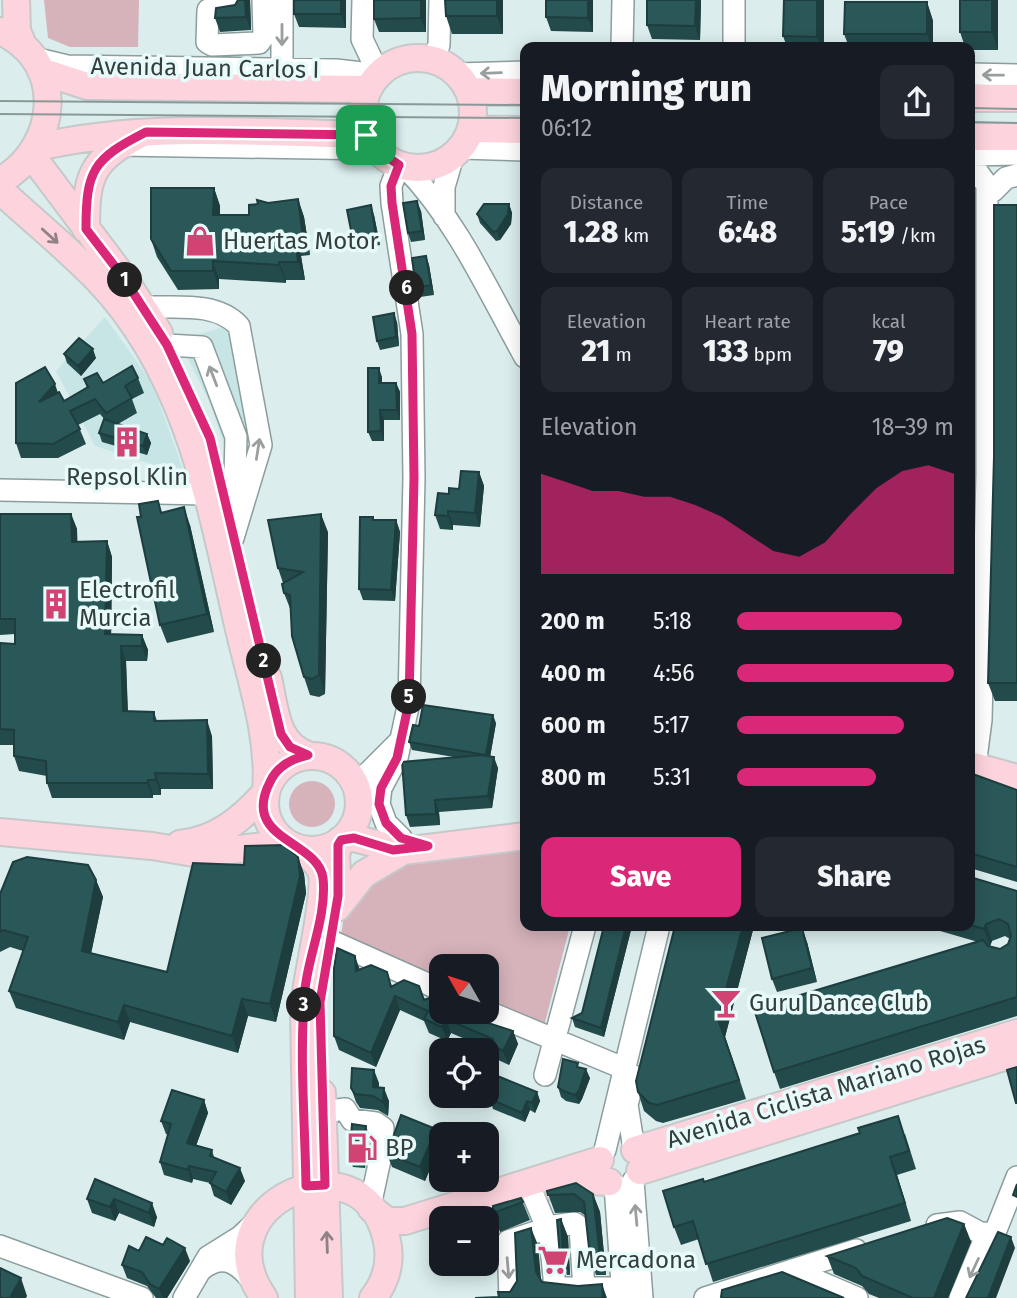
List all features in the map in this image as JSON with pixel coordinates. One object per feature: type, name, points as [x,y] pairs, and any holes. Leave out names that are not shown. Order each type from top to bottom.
[{"type":"main road","points":[[0,181],[15,173],[35,151],[48,109],[32,58],[17,31],[16,0]]},
{"type":"main road","points":[[0,31],[32,58]]},
{"type":"main road","name":"Avenida Juan Carlos I","points":[[32,58],[87,86],[373,82],[395,63],[413,58],[433,60]]},
{"type":"main road","points":[[433,60],[463,83],[473,104],[462,144]]},
{"type":"main road","points":[[373,82],[363,117],[371,142],[402,166],[430,167],[462,144],[520,131]]},
{"type":"main road","points":[[463,83],[520,91]]},
{"type":"main road","points":[[975,98],[1017,98]]},
{"type":"main road","points":[[35,151],[92,135],[146,132],[371,142]]},
{"type":"main road","points":[[86,229],[88,181],[95,169],[120,145],[146,132]]},
{"type":"main road","points":[[975,139],[1016,155]]},
{"type":"main road","points":[[35,151],[167,345],[210,438],[281,734],[290,747],[308,755],[328,758],[346,770],[365,817],[411,845]]},
{"type":"main road","points":[[0,190],[99,281],[136,328],[159,365],[190,432],[208,494],[264,747],[268,769],[265,808],[270,825],[316,863],[323,875],[305,990],[315,1186],[329,1298]]},
{"type":"main road","points":[[152,846],[189,843],[223,831],[242,817],[266,792],[281,767],[308,755]]},
{"type":"main road","points":[[975,766],[1017,778]]},
{"type":"main road","points":[[309,1298],[322,1102],[320,1002],[339,885],[336,855],[341,840],[357,817],[359,799]]},
{"type":"main road","points":[[0,832],[212,854],[291,845],[324,848],[341,840],[354,838],[411,845],[520,836]]},
{"type":"main road","points":[[335,910],[364,874],[411,845]]},
{"type":"main road","name":"Avenida Ciclista Mariano Rojas","points":[[499,1208],[589,1181],[622,1166],[1017,1033]]},
{"type":"main road","name":"Avenida Ciclista Mariano Rojas","points":[[315,1186],[354,1194],[387,1221],[405,1221],[622,1166],[1017,1053]]},
{"type":"main road","points":[[261,1292],[251,1267],[250,1248],[254,1229],[264,1212],[279,1198],[315,1186]]},
{"type":"main road","points":[[370,1206],[386,1233],[388,1260]]},
{"type":"main road","points":[[373,1298],[385,1276],[393,1249],[406,1236],[429,1229]]},
{"type":"street","points":[[233,8],[208,10],[207,42],[212,45],[260,43],[264,36],[263,0],[281,0],[282,70]]},
{"type":"street","points":[[363,0],[362,38],[373,82]]},
{"type":"street","points":[[433,60],[439,45],[440,0]]},
{"type":"street","points":[[622,42],[623,0]]},
{"type":"street","points":[[734,0],[734,42]]},
{"type":"street","name":"Avenida Juan Carlos I","points":[[32,58],[67,66],[336,69],[373,82]]},
{"type":"street","points":[[463,83],[520,73]]},
{"type":"street","points":[[975,74],[1017,75]]},
{"type":"street","points":[[120,145],[371,142]]},
{"type":"street","points":[[444,215],[444,187],[462,144],[520,149]]},
{"type":"street","points":[[975,155],[1016,155]]},
{"type":"street","points":[[987,188],[1016,155]]},
{"type":"street","points":[[411,845],[386,823],[379,804],[381,788],[397,758],[398,743],[409,702],[414,478],[412,334],[392,190],[402,166],[423,186],[444,215],[520,348]]},
{"type":"street","points":[[975,170],[987,188],[978,474],[981,720],[975,750]]},
{"type":"street","points":[[143,307],[213,309],[231,317],[239,327],[261,444],[233,538]]},
{"type":"street","points":[[0,490],[208,494]]},
{"type":"street","points":[[359,799],[369,772],[398,743]]},
{"type":"street","points":[[545,1075],[584,931]]},
{"type":"street","points":[[534,1197],[548,1228],[553,1286],[558,1290],[622,1293],[622,1166],[628,1072],[658,931]]},
{"type":"street","points":[[628,1072],[670,931]]},
{"type":"street","points":[[329,940],[429,985]]},
{"type":"street","points":[[499,1017],[628,1072]]},
{"type":"street","points":[[322,1102],[345,1109],[352,1119],[376,1123],[383,1128],[381,1155],[370,1206]]},
{"type":"street","points":[[622,1166],[642,1298]]},
{"type":"street","points":[[960,1298],[986,1236],[996,1230],[1017,1177]]},
{"type":"street","points":[[184,1298],[208,1257],[247,1232],[264,1212]]},
{"type":"street","points":[[916,1231],[954,1222],[986,1236]]},
{"type":"street","points":[[510,1298],[507,1243],[513,1238],[574,1223],[579,1225],[584,1290]]},
{"type":"street","points":[[705,1298],[878,1243]]},
{"type":"street","points":[[0,1246],[142,1298]]},
{"type":"street","points":[[198,1272],[215,1260],[229,1260],[240,1266],[261,1292]]},
{"type":"street","points":[[792,1269],[819,1291],[857,1298]]},
{"type":"shaded area","points":[[44,0],[139,0],[138,47],[70,47],[48,38]]},
{"type":"shaded area","points":[[105,317],[152,383],[185,475],[95,446],[56,371]]},
{"type":"shaded area","points":[[227,326],[248,429],[241,494],[209,401],[179,340]]},
{"type":"shaded area","points":[[312,781],[328,788],[335,804],[328,820],[312,827],[296,820],[289,804],[296,788]]},
{"type":"shaded area","points":[[520,847],[520,931],[569,931],[543,1030],[499,1010],[499,954],[429,954],[429,976],[341,935],[344,916],[353,898],[392,865]]},
{"type":"building","points":[[238,0],[245,0],[246,17],[215,18],[216,8],[235,5]]},
{"type":"building","points":[[294,0],[341,0],[341,14],[294,14]]},
{"type":"building","points":[[374,0],[421,0],[421,18],[374,19]]},
{"type":"building","points":[[445,0],[497,0],[497,16],[446,16]]},
{"type":"building","points":[[546,0],[588,0],[588,18],[546,17]]},
{"type":"building","points":[[647,0],[696,0],[695,26],[647,25]]},
{"type":"building","points":[[784,0],[817,0],[817,37],[783,36]]},
{"type":"building","points":[[960,0],[992,0],[992,32],[960,32]]},
{"type":"building","points":[[845,2],[927,2],[927,34],[844,34]]},
{"type":"building","points":[[151,188],[214,188],[213,215],[249,215],[249,205],[258,204],[257,200],[268,203],[298,199],[303,237],[295,237],[298,262],[279,262],[279,265],[213,261],[213,271],[171,271],[151,239]]},
{"type":"building","points":[[417,201],[422,231],[408,233],[403,203]]},
{"type":"building","points":[[484,204],[509,204],[508,214],[497,231],[493,232],[477,214]]},
{"type":"building","points":[[371,205],[376,236],[353,240],[347,210]]},
{"type":"building","points":[[994,205],[1017,205],[1017,683],[988,683],[994,456]]},
{"type":"building","points":[[426,256],[431,285],[416,288],[412,258]]},
{"type":"building","points":[[394,313],[396,337],[377,341],[373,317]]},
{"type":"building","points":[[79,338],[93,349],[78,366],[64,354]]},
{"type":"building","points":[[132,366],[138,378],[125,386],[132,398],[106,413],[95,399],[70,411],[80,429],[53,444],[16,443],[16,383],[45,367],[55,384],[39,402],[59,392],[64,401],[88,387],[84,379],[97,373],[103,383]]},
{"type":"building","points":[[368,368],[379,368],[379,383],[396,383],[397,410],[380,410],[381,431],[368,432]]},
{"type":"building","points":[[104,419],[147,434],[143,446],[99,433]]},
{"type":"building","points":[[461,471],[479,472],[475,513],[448,511],[448,516],[435,515],[438,493],[449,494],[449,488],[459,489]]},
{"type":"building","points":[[158,501],[161,513],[184,507],[207,614],[160,625],[137,517],[141,517],[139,504]]},
{"type":"building","points":[[0,514],[71,514],[72,542],[107,541],[105,634],[142,635],[142,646],[121,646],[123,711],[154,712],[154,721],[207,720],[208,774],[155,773],[156,780],[148,780],[147,783],[47,783],[46,761],[14,756],[14,730],[0,729],[0,643],[15,644],[15,619],[0,619]]},
{"type":"building","points":[[321,514],[319,675],[312,679],[304,677],[292,636],[290,595],[284,593],[282,584],[303,572],[278,568],[268,520]]},
{"type":"building","points":[[360,517],[396,520],[391,590],[359,589]]},
{"type":"building","points":[[423,705],[493,715],[486,755],[409,742],[413,725],[419,726]]},
{"type":"building","points":[[481,755],[494,757],[488,796],[435,800],[436,814],[406,815],[402,762]]},
{"type":"building","points":[[975,775],[1017,790],[1017,867],[975,854]]},
{"type":"building","points":[[284,845],[298,857],[300,876],[270,1004],[242,999],[232,1036],[124,1005],[118,1022],[9,991],[28,937],[3,930],[0,932],[0,894],[13,862],[27,857],[88,865],[96,880],[82,951],[167,972],[193,863],[244,865],[245,846]]},
{"type":"building","points":[[975,878],[1017,891],[1017,997],[774,1072],[754,1009],[983,940],[988,946],[1000,949],[1008,944],[1011,936],[1008,924],[999,919],[986,924],[984,929],[975,926]]},
{"type":"building","points":[[603,931],[625,931],[601,1028],[572,1018],[582,1013]]},
{"type":"building","points":[[674,931],[742,931],[718,1019],[739,1080],[657,1105],[649,1103],[638,1092],[636,1081]]},
{"type":"building","points":[[790,931],[803,931],[812,968],[772,979],[762,938]]},
{"type":"building","points":[[337,948],[355,956],[356,971],[371,965],[387,972],[391,987],[404,980],[419,986],[424,1000],[429,998],[429,1021],[424,1019],[428,1011],[395,996],[371,1053],[334,1036],[334,968]]},
{"type":"building","points":[[458,1024],[491,1024],[513,1031],[503,1051],[499,1049],[499,1038],[491,1038]]},
{"type":"building","points":[[563,1059],[578,1063],[577,1067],[586,1069],[575,1095],[558,1087]]},
{"type":"building","points":[[1017,1067],[1017,1103],[1016,1103],[1007,1070]]},
{"type":"building","points":[[352,1068],[374,1070],[373,1087],[384,1088],[383,1102],[373,1096],[355,1094],[351,1088]]},
{"type":"building","points":[[499,1077],[537,1092],[532,1103],[527,1101],[522,1113],[499,1103]]},
{"type":"building","points":[[172,1090],[204,1100],[187,1143],[212,1150],[210,1156],[240,1168],[226,1192],[210,1183],[216,1172],[189,1166],[188,1170],[160,1162],[171,1124],[161,1121]]},
{"type":"building","points":[[401,1115],[429,1126],[429,1146],[420,1167],[387,1154]]},
{"type":"building","points":[[898,1116],[909,1151],[890,1157],[905,1203],[706,1264],[693,1221],[674,1227],[663,1191],[703,1179],[704,1182],[860,1133],[858,1128]]},
{"type":"building","points":[[352,1124],[366,1126],[361,1159],[349,1158]]},
{"type":"building","points":[[95,1179],[152,1203],[149,1213],[114,1199],[110,1207],[87,1199]]},
{"type":"building","points":[[576,1183],[593,1194],[600,1257],[590,1257],[584,1202],[574,1194],[548,1195],[547,1191]]},
{"type":"building","points":[[521,1198],[523,1202],[499,1211],[499,1206],[493,1206]]},
{"type":"building","points":[[947,1218],[964,1224],[934,1298],[913,1298],[862,1276],[856,1268],[827,1256]]},
{"type":"building","points":[[561,1219],[563,1257],[560,1257],[557,1220]]},
{"type":"building","points":[[531,1228],[536,1272],[542,1282],[578,1286],[602,1284],[603,1298],[475,1298],[499,1297],[498,1292],[510,1292],[517,1281],[515,1233]]},
{"type":"building","points":[[998,1232],[1011,1237],[988,1298],[966,1298]]},
{"type":"building","points":[[146,1237],[163,1245],[167,1238],[185,1248],[159,1289],[150,1284],[142,1272],[122,1265],[129,1246],[139,1251]]},
{"type":"building","points":[[0,1268],[21,1278],[10,1298],[0,1298]]},
{"type":"building","points":[[782,1272],[844,1298],[721,1297],[722,1290]]},
{"type":"tram line","points":[[0,101],[520,105]]},
{"type":"tram line","points":[[975,108],[1017,109]]},
{"type":"tram line","points":[[0,114],[520,118]]},
{"type":"tram line","points":[[975,122],[1017,123]]},
{"type":"place","name":"Huertas Motor","points":[[200,241]]},
{"type":"place","name":"Repsol Klin","points":[[127,442]]},
{"type":"place","name":"Electrofil Murcia","points":[[56,604]]},
{"type":"place","name":"Guru Dance Club","points":[[726,1003]]},
{"type":"place","name":"BP","points":[[362,1148]]},
{"type":"place","name":"Mercadona","points":[[553,1260]]},
{"type":"route","points":[[146,132],[366,135],[386,159],[399,165],[391,186],[392,203],[412,334],[414,478],[409,702],[398,743],[397,758],[381,788],[379,804],[386,823],[401,838],[428,846],[403,851],[393,850],[354,838],[341,840],[338,845],[338,896],[320,1002],[325,1185],[306,1186],[305,990],[322,899],[323,875],[309,856],[274,832],[267,817],[264,800],[268,785],[276,772],[289,761],[308,755],[290,747],[281,734],[210,438],[167,345],[123,277],[86,229],[86,200],[88,181],[95,169],[120,145],[146,132]]}]
